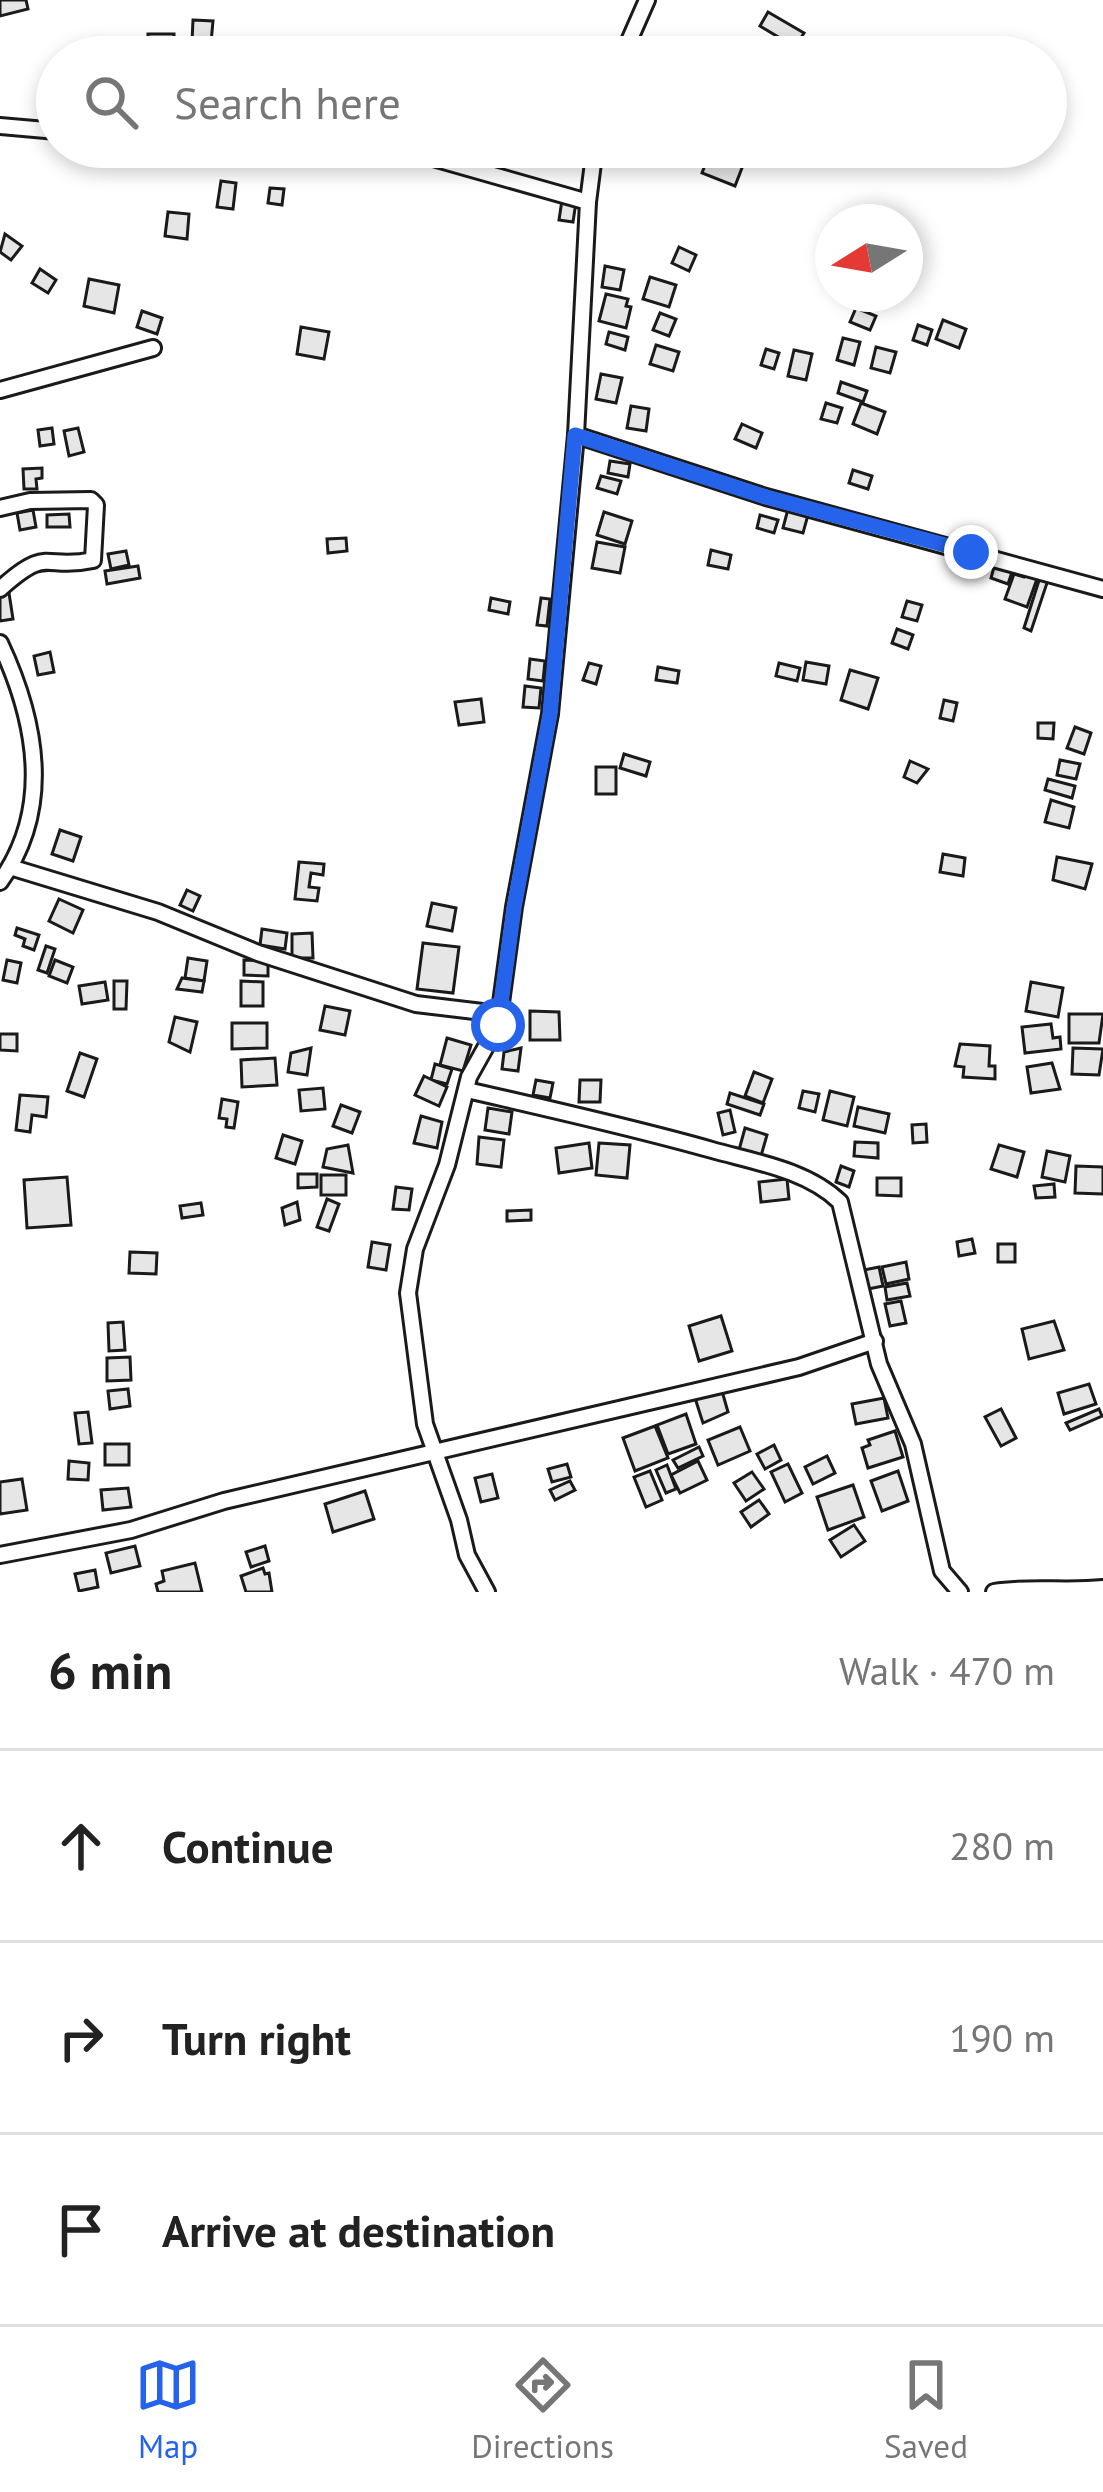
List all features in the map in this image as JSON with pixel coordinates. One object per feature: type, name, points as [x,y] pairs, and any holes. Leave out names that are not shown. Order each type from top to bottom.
[{"type":"street","points":[[631,36],[647,0]]},
{"type":"street","points":[[0,126],[36,129]]},
{"type":"street","points":[[468,168],[588,202]]},
{"type":"street","points":[[487,1592],[467,1555],[425,1424],[408,1293],[415,1249],[447,1166],[469,1077],[498,1025],[550,714],[592,168]]},
{"type":"street","points":[[0,390],[153,348]]},
{"type":"street","points":[[575,435],[766,497],[1103,589]]},
{"type":"street","points":[[0,508],[30,501],[91,500],[96,505],[93,560],[39,560],[0,589]]},
{"type":"street","points":[[0,643],[12,669],[35,770],[29,829],[0,882]]},
{"type":"street","points":[[10,867],[158,911],[258,952],[416,1004],[499,1014]]},
{"type":"street","points":[[467,1090],[648,1132],[823,1185],[840,1202],[879,1364],[913,1444],[943,1571],[960,1592]]},
{"type":"street","points":[[0,1555],[131,1530],[224,1501],[799,1366],[874,1341]]},
{"type":"street","points":[[994,1592],[1103,1588]]},
{"type":"building","points":[[0,0],[26,0],[28,9],[0,16]]},
{"type":"building","points":[[768,12],[804,33],[777,36],[760,26]]},
{"type":"building","points":[[193,20],[213,21],[212,36],[192,36]]},
{"type":"building","points":[[704,168],[742,168],[735,186],[702,173]]},
{"type":"building","points":[[221,181],[236,183],[233,209],[217,207]]},
{"type":"building","points":[[270,188],[284,189],[282,205],[268,203]]},
{"type":"building","points":[[562,200],[576,202],[573,222],[559,220]]},
{"type":"building","points":[[168,212],[189,214],[187,239],[165,236]]},
{"type":"building","points":[[5,234],[22,246],[11,260],[0,252]]},
{"type":"building","points":[[679,247],[696,255],[689,271],[672,263]]},
{"type":"building","points":[[605,266],[624,270],[620,290],[602,287]]},
{"type":"building","points":[[40,269],[56,280],[48,293],[32,283]]},
{"type":"building","points":[[650,277],[676,285],[669,307],[643,299]]},
{"type":"building","points":[[89,279],[119,285],[114,313],[84,306]]},
{"type":"building","points":[[606,294],[628,299],[626,328],[599,321]]},
{"type":"building","points":[[142,311],[162,318],[157,334],[137,327]]},
{"type":"building","points":[[854,312],[876,316],[870,330],[850,322]]},
{"type":"building","points":[[660,313],[676,319],[669,336],[653,330]]},
{"type":"building","points":[[943,320],[966,329],[959,348],[936,339]]},
{"type":"building","points":[[918,325],[932,330],[927,345],[913,340]]},
{"type":"building","points":[[301,327],[329,332],[324,359],[297,354]]},
{"type":"building","points":[[609,332],[628,337],[625,350],[606,344]]},
{"type":"building","points":[[843,338],[860,342],[854,365],[837,360]]},
{"type":"building","points":[[656,345],[679,352],[673,371],[650,364]]},
{"type":"building","points":[[876,347],[896,352],[890,373],[871,368]]},
{"type":"building","points":[[766,349],[779,353],[774,369],[761,365]]},
{"type":"building","points":[[794,350],[812,354],[806,380],[788,376]]},
{"type":"building","points":[[601,374],[622,378],[616,403],[596,399]]},
{"type":"building","points":[[841,382],[867,391],[863,402],[838,393]]},
{"type":"building","points":[[826,403],[842,408],[837,423],[821,419]]},
{"type":"building","points":[[861,403],[885,412],[877,434],[853,424]]},
{"type":"building","points":[[631,406],[649,409],[646,431],[627,428]]},
{"type":"building","points":[[742,424],[762,433],[756,448],[735,439]]},
{"type":"building","points":[[52,428],[54,444],[40,446],[38,430]]},
{"type":"building","points":[[78,428],[84,452],[69,456],[64,431]]},
{"type":"building","points":[[610,461],[630,464],[628,477],[608,473]]},
{"type":"building","points":[[42,468],[37,489],[24,489],[23,469]]},
{"type":"building","points":[[853,470],[872,476],[868,489],[849,483]]},
{"type":"building","points":[[601,476],[621,481],[617,494],[597,488]]},
{"type":"building","points":[[788,509],[808,515],[803,533],[783,528]]},
{"type":"building","points":[[33,510],[36,527],[20,530],[17,513]]},
{"type":"building","points":[[604,512],[632,521],[625,544],[597,535]]},
{"type":"building","points":[[69,514],[70,527],[47,527],[47,515]]},
{"type":"building","points":[[760,515],[778,520],[774,533],[757,528]]},
{"type":"building","points":[[346,538],[347,551],[328,553],[327,539]]},
{"type":"building","points":[[597,542],[625,547],[620,573],[592,568]]},
{"type":"building","points":[[711,550],[731,555],[728,569],[708,565]]},
{"type":"building","points":[[126,551],[129,565],[111,569],[108,554]]},
{"type":"building","points":[[996,560],[1014,566],[1008,584],[991,578]]},
{"type":"building","points":[[138,566],[140,578],[107,584],[105,571]]},
{"type":"building","points":[[1026,572],[1038,576],[1027,607],[1005,599],[1014,574],[1024,577]]},
{"type":"building","points":[[1041,574],[1049,577],[1031,631],[1024,628]]},
{"type":"building","points":[[9,593],[13,619],[0,621],[0,595]]},
{"type":"building","points":[[491,598],[510,602],[508,614],[489,610]]},
{"type":"building","points":[[541,598],[550,599],[547,626],[537,625]]},
{"type":"building","points":[[907,601],[922,605],[917,621],[902,617]]},
{"type":"building","points":[[897,629],[913,635],[908,649],[892,643]]},
{"type":"building","points":[[50,652],[54,672],[38,675],[34,656]]},
{"type":"building","points":[[530,659],[545,661],[543,681],[528,679]]},
{"type":"building","points":[[806,662],[829,666],[826,684],[803,680]]},
{"type":"building","points":[[589,663],[601,666],[596,684],[583,680]]},
{"type":"building","points":[[779,663],[800,668],[797,681],[776,676]]},
{"type":"building","points":[[658,667],[679,671],[677,683],[656,680]]},
{"type":"building","points":[[850,670],[878,678],[868,709],[841,700]]},
{"type":"building","points":[[525,686],[541,688],[539,708],[523,707]]},
{"type":"building","points":[[481,699],[484,722],[459,725],[455,702]]},
{"type":"building","points":[[944,700],[957,703],[953,721],[940,718]]},
{"type":"building","points":[[1038,723],[1054,723],[1053,739],[1038,738]]},
{"type":"building","points":[[1075,727],[1091,733],[1084,754],[1067,748]]},
{"type":"building","points":[[624,754],[650,762],[646,776],[620,768]]},
{"type":"building","points":[[1060,760],[1080,764],[1076,779],[1057,775]]},
{"type":"building","points":[[910,761],[928,769],[917,783],[904,777]]},
{"type":"building","points":[[596,767],[616,767],[616,794],[596,794]]},
{"type":"building","points":[[1048,779],[1075,786],[1072,798],[1045,790]]},
{"type":"building","points":[[1051,800],[1074,807],[1069,828],[1045,822]]},
{"type":"building","points":[[60,830],[81,837],[73,861],[52,854]]},
{"type":"building","points":[[943,854],[965,858],[963,876],[940,872]]},
{"type":"building","points":[[1057,857],[1092,864],[1085,889],[1053,880]]},
{"type":"building","points":[[299,862],[324,864],[323,875],[311,873],[309,887],[319,888],[317,901],[295,899]]},
{"type":"building","points":[[187,890],[200,896],[193,911],[180,905]]},
{"type":"building","points":[[59,899],[83,910],[73,933],[49,921]]},
{"type":"building","points":[[432,903],[456,908],[452,931],[427,926]]},
{"type":"building","points":[[17,928],[39,935],[34,950],[23,946],[25,939],[15,935]]},
{"type":"building","points":[[262,929],[287,933],[285,949],[260,945]]},
{"type":"building","points":[[312,933],[313,958],[292,958],[292,934]]},
{"type":"building","points":[[423,943],[459,947],[453,993],[417,989]]},
{"type":"building","points":[[46,946],[55,949],[47,973],[38,970]]},
{"type":"building","points":[[188,958],[207,961],[204,981],[185,978]]},
{"type":"building","points":[[7,960],[21,963],[17,983],[3,980]]},
{"type":"building","points":[[55,960],[73,967],[67,983],[49,976]]},
{"type":"building","points":[[244,960],[268,961],[268,976],[244,975]]},
{"type":"building","points":[[182,978],[204,981],[202,992],[177,989]]},
{"type":"building","points":[[114,981],[127,981],[126,1009],[114,1009]]},
{"type":"building","points":[[241,981],[263,982],[263,1006],[241,1006]]},
{"type":"building","points":[[105,982],[108,1000],[82,1004],[79,986]]},
{"type":"building","points":[[1031,982],[1063,988],[1058,1017],[1026,1011]]},
{"type":"building","points":[[325,1006],[350,1011],[345,1035],[320,1030]]},
{"type":"building","points":[[530,1011],[559,1012],[560,1040],[530,1040]]},
{"type":"building","points":[[1069,1014],[1103,1014],[1099,1043],[1069,1043]]},
{"type":"building","points":[[175,1017],[197,1022],[190,1052],[169,1042]]},
{"type":"building","points":[[232,1023],[267,1023],[267,1048],[232,1049]]},
{"type":"building","points":[[1051,1024],[1061,1049],[1025,1053],[1022,1027]]},
{"type":"building","points":[[0,1034],[17,1034],[17,1051],[0,1050]]},
{"type":"building","points":[[447,1038],[471,1045],[463,1071],[440,1065]]},
{"type":"building","points":[[960,1044],[990,1046],[989,1066],[995,1066],[995,1079],[963,1077],[964,1067],[955,1066]]},
{"type":"building","points":[[311,1048],[307,1075],[288,1072],[291,1053]]},
{"type":"building","points":[[521,1048],[518,1071],[502,1069],[504,1052]]},
{"type":"building","points":[[1073,1048],[1103,1049],[1099,1075],[1072,1074]]},
{"type":"building","points":[[80,1053],[97,1059],[84,1097],[67,1091]]},
{"type":"building","points":[[275,1058],[277,1085],[242,1087],[241,1060]]},
{"type":"building","points":[[1052,1063],[1060,1089],[1031,1093],[1027,1067]]},
{"type":"building","points":[[435,1064],[452,1069],[447,1084],[431,1080]]},
{"type":"building","points":[[754,1072],[772,1079],[763,1103],[745,1096]]},
{"type":"building","points":[[424,1076],[447,1087],[439,1106],[415,1095]]},
{"type":"building","points":[[536,1080],[553,1083],[550,1098],[533,1095]]},
{"type":"building","points":[[580,1080],[601,1080],[600,1102],[579,1102]]},
{"type":"building","points":[[323,1088],[325,1109],[301,1111],[299,1090]]},
{"type":"building","points":[[803,1091],[819,1094],[815,1112],[799,1108]]},
{"type":"building","points":[[830,1091],[854,1097],[847,1126],[823,1120]]},
{"type":"building","points":[[730,1093],[764,1104],[760,1115],[727,1104]]},
{"type":"building","points":[[20,1095],[48,1097],[46,1117],[32,1115],[30,1132],[16,1130]]},
{"type":"building","points":[[222,1099],[238,1102],[234,1128],[226,1127],[227,1119],[219,1118]]},
{"type":"building","points":[[341,1105],[360,1112],[352,1133],[333,1126]]},
{"type":"building","points":[[858,1107],[889,1114],[885,1133],[854,1126]]},
{"type":"building","points":[[488,1108],[512,1112],[509,1134],[485,1130]]},
{"type":"building","points":[[730,1110],[735,1132],[723,1135],[718,1113]]},
{"type":"building","points":[[421,1116],[442,1122],[437,1148],[414,1143]]},
{"type":"building","points":[[926,1124],[927,1142],[913,1143],[912,1125]]},
{"type":"building","points":[[745,1128],[767,1135],[761,1156],[739,1150]]},
{"type":"building","points":[[283,1135],[302,1141],[295,1164],[276,1158]]},
{"type":"building","points":[[479,1137],[504,1140],[501,1167],[477,1164]]},
{"type":"building","points":[[855,1142],[878,1143],[878,1158],[854,1156]]},
{"type":"building","points":[[589,1143],[592,1168],[559,1173],[556,1148]]},
{"type":"building","points":[[599,1143],[630,1145],[627,1178],[596,1175]]},
{"type":"building","points":[[348,1145],[353,1173],[323,1167],[327,1149]]},
{"type":"building","points":[[999,1145],[1024,1152],[1017,1177],[991,1169]]},
{"type":"building","points":[[1047,1151],[1070,1156],[1065,1182],[1042,1177]]},
{"type":"building","points":[[841,1166],[854,1171],[849,1187],[836,1182]]},
{"type":"building","points":[[1076,1166],[1103,1167],[1103,1194],[1075,1193]]},
{"type":"building","points":[[298,1174],[317,1174],[317,1187],[298,1188]]},
{"type":"building","points":[[321,1175],[346,1175],[346,1195],[321,1195]]},
{"type":"building","points":[[67,1177],[71,1225],[27,1228],[24,1180]]},
{"type":"building","points":[[877,1178],[901,1178],[901,1196],[877,1195]]},
{"type":"building","points":[[787,1179],[789,1199],[761,1202],[759,1182]]},
{"type":"building","points":[[1054,1184],[1055,1197],[1036,1198],[1034,1186]]},
{"type":"building","points":[[396,1187],[412,1189],[409,1210],[393,1209]]},
{"type":"building","points":[[327,1199],[339,1204],[329,1231],[317,1227]]},
{"type":"building","points":[[297,1202],[300,1220],[285,1225],[282,1208]]},
{"type":"building","points":[[201,1203],[203,1215],[182,1218],[180,1206]]},
{"type":"building","points":[[531,1210],[531,1220],[507,1221],[507,1211]]},
{"type":"building","points":[[972,1239],[975,1253],[959,1256],[957,1242]]},
{"type":"building","points":[[372,1242],[390,1245],[386,1270],[368,1267]]},
{"type":"building","points":[[998,1244],[1015,1244],[1015,1262],[998,1262]]},
{"type":"building","points":[[130,1252],[157,1253],[156,1274],[129,1273]]},
{"type":"building","points":[[906,1262],[909,1279],[886,1284],[882,1267]]},
{"type":"building","points":[[879,1267],[883,1286],[863,1290],[859,1271]]},
{"type":"building","points":[[907,1283],[910,1296],[887,1300],[885,1287]]},
{"type":"building","points":[[901,1301],[906,1323],[890,1326],[885,1304]]},
{"type":"building","points":[[721,1316],[732,1351],[699,1361],[689,1326]]},
{"type":"building","points":[[1054,1321],[1064,1350],[1029,1359],[1022,1329]]},
{"type":"building","points":[[123,1322],[125,1350],[109,1351],[108,1323]]},
{"type":"building","points":[[130,1357],[131,1380],[107,1381],[107,1358]]},
{"type":"building","points":[[1089,1384],[1096,1404],[1064,1414],[1058,1393]]},
{"type":"building","points":[[128,1389],[130,1406],[110,1409],[108,1391]]},
{"type":"building","points":[[722,1391],[728,1412],[703,1423],[695,1398]]},
{"type":"building","points":[[884,1398],[888,1418],[856,1424],[852,1404]]},
{"type":"building","points":[[1001,1409],[1016,1438],[1001,1446],[985,1417]]},
{"type":"building","points":[[1099,1409],[1102,1416],[1070,1430],[1066,1423]]},
{"type":"building","points":[[88,1412],[92,1443],[79,1444],[75,1413]]},
{"type":"building","points":[[686,1414],[696,1444],[668,1454],[657,1425]]},
{"type":"building","points":[[655,1426],[668,1458],[635,1471],[623,1438]]},
{"type":"building","points":[[740,1427],[750,1451],[718,1465],[708,1440]]},
{"type":"building","points":[[895,1431],[903,1457],[868,1468],[862,1448],[870,1445],[868,1440]]},
{"type":"building","points":[[105,1444],[129,1444],[129,1465],[105,1465]]},
{"type":"building","points":[[774,1445],[781,1460],[765,1469],[757,1454]]},
{"type":"building","points":[[699,1447],[703,1456],[678,1468],[673,1460]]},
{"type":"building","points":[[827,1456],[835,1473],[813,1484],[805,1467]]},
{"type":"building","points":[[69,1461],[89,1463],[88,1480],[68,1479]]},
{"type":"building","points":[[698,1461],[707,1480],[680,1493],[671,1475]]},
{"type":"building","points":[[567,1464],[571,1477],[552,1482],[548,1469]]},
{"type":"building","points":[[788,1464],[802,1493],[785,1502],[771,1472]]},
{"type":"building","points":[[667,1465],[676,1489],[666,1493],[656,1470]]},
{"type":"building","points":[[650,1471],[662,1500],[646,1507],[634,1477]]},
{"type":"building","points":[[898,1471],[908,1501],[882,1511],[871,1481]]},
{"type":"building","points":[[752,1472],[764,1489],[746,1501],[734,1483]]},
{"type":"building","points":[[492,1474],[498,1498],[481,1502],[475,1478]]},
{"type":"building","points":[[22,1479],[27,1510],[0,1514],[0,1482]]},
{"type":"building","points":[[570,1481],[575,1490],[555,1500],[550,1490]]},
{"type":"building","points":[[853,1485],[864,1517],[828,1530],[817,1497]]},
{"type":"building","points":[[128,1488],[131,1507],[103,1510],[101,1490]]},
{"type":"building","points":[[365,1491],[374,1519],[333,1532],[325,1504]]},
{"type":"building","points":[[759,1500],[769,1514],[751,1527],[741,1512]]},
{"type":"building","points":[[854,1525],[865,1541],[841,1557],[830,1540]]},
{"type":"building","points":[[135,1546],[140,1566],[111,1573],[106,1553]]},
{"type":"building","points":[[265,1546],[269,1561],[251,1567],[246,1552]]},
{"type":"building","points":[[195,1563],[202,1592],[158,1592],[156,1584],[164,1581],[162,1571]]},
{"type":"building","points":[[263,1568],[269,1573],[272,1592],[246,1592],[241,1576]]},
{"type":"building","points":[[95,1570],[98,1587],[79,1591],[75,1574]]},
{"type":"route","points":[[498,1025],[550,714],[575,435],[766,497],[971,552]]}]
